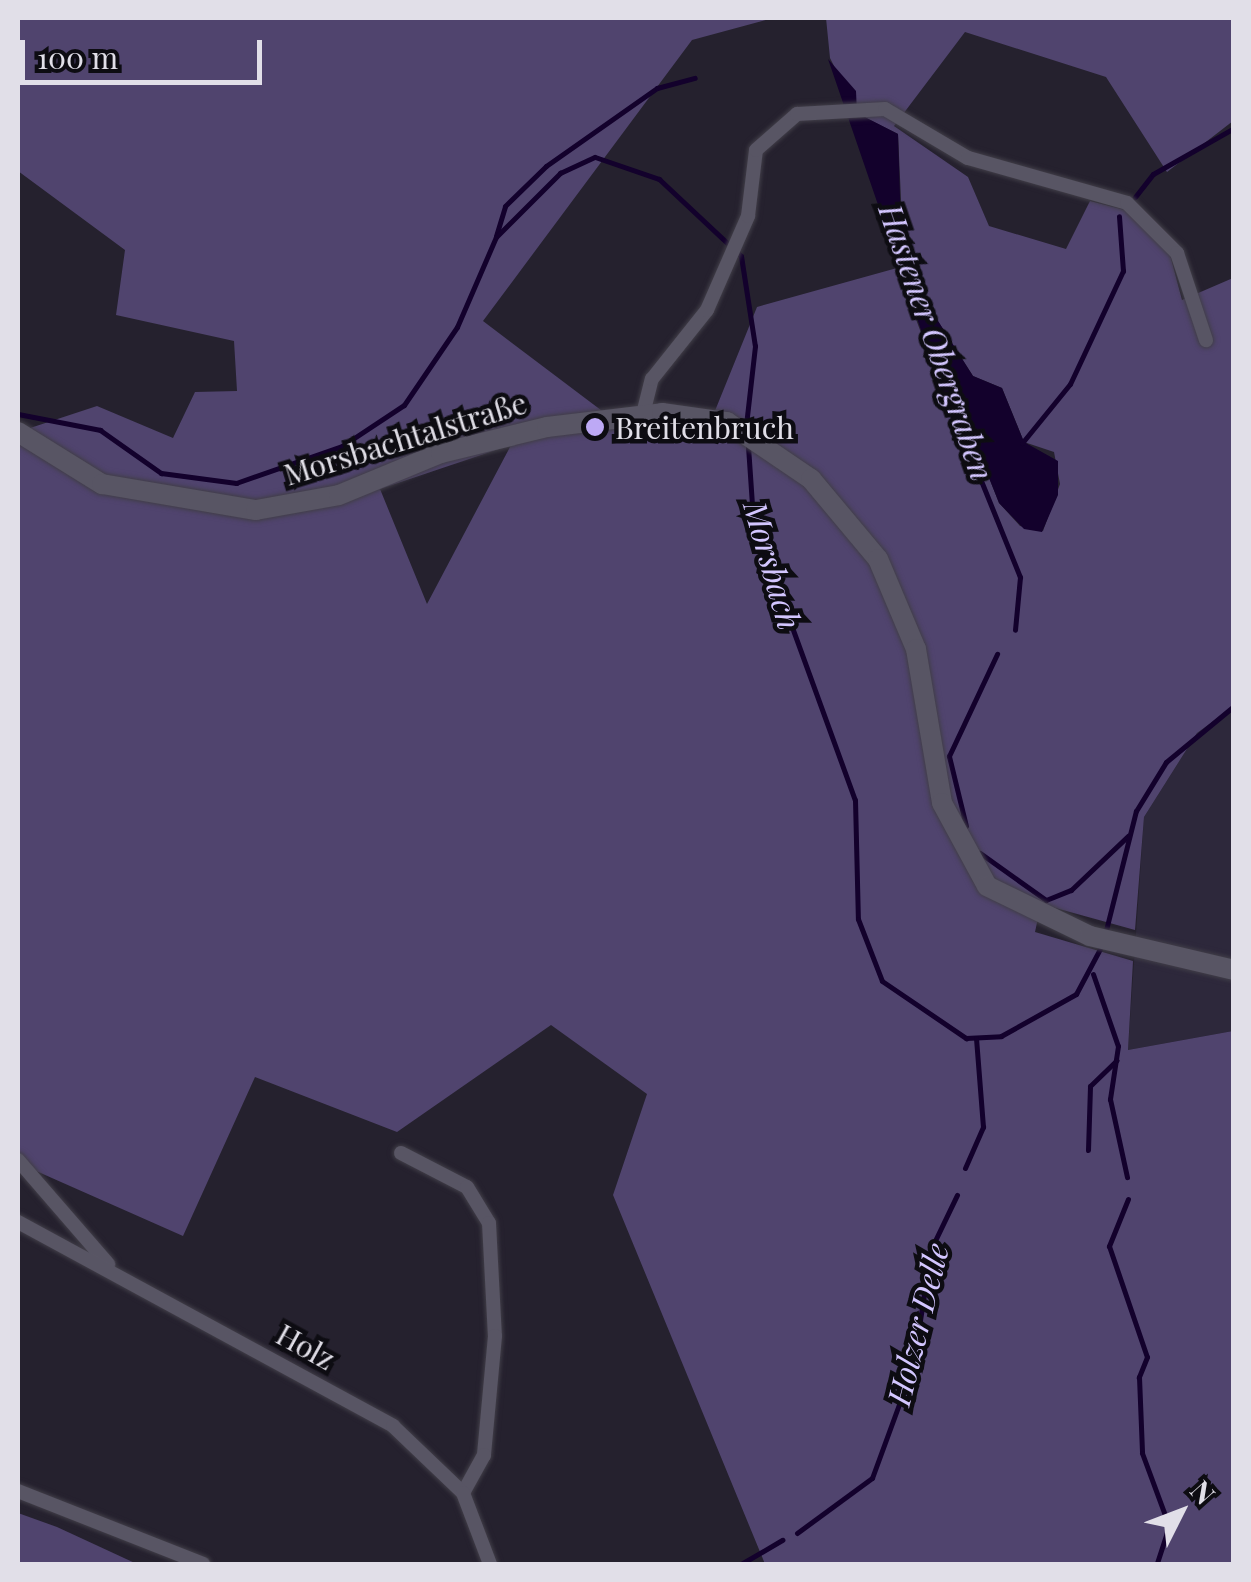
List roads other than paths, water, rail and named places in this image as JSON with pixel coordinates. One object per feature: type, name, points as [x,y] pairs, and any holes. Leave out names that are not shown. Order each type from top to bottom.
[{"type":"main road","name":"Morsbachtalstraße","points":[[18,432],[102,484],[256,510],[339,495],[503,436],[644,414],[726,422],[758,438],[851,521],[900,600],[923,683],[933,772],[970,865],[1014,904],[1090,936],[1234,970]]},
{"type":"street","points":[[644,414],[652,379],[701,319],[738,238],[756,150],[769,130],[797,114],[852,109],[900,114],[968,158],[1127,203],[1177,253],[1206,340]]},
{"type":"street","points":[[401,1152],[467,1187],[492,1236],[495,1336],[484,1455],[463,1492]]},
{"type":"street","name":"Holz","points":[[18,1160],[109,1266]]},
{"type":"street","name":"Holz","points":[[18,1222],[109,1266],[393,1426],[463,1492],[490,1564]]},
{"type":"street","points":[[18,1491],[202,1564]]},
{"type":"water","points":[[828,59],[856,91],[857,113],[898,134],[901,228],[917,288],[973,376],[1002,388],[1024,442],[1058,461],[1058,495],[1042,532],[1024,529],[999,503],[976,445],[963,446],[956,432]]},
{"type":"waterway","points":[[496,236],[505,206],[546,166],[657,88],[695,78]]},
{"type":"waterway","points":[[1135,197],[1153,174],[1234,128]]},
{"type":"waterway","name":"Morsbach","points":[[18,414],[100,430],[161,473],[236,483],[342,446],[404,405],[457,327],[496,237],[560,173],[595,157],[659,179],[741,256],[755,346],[746,425]]},
{"type":"waterway","points":[[1022,443],[1070,384],[1123,271],[1119,216]]},
{"type":"waterway","name":"Hastener Obergraben","points":[[965,441],[1020,577],[1015,630]]},
{"type":"waterway","name":"Morsbach","points":[[748,446],[753,520],[855,800],[858,919],[882,981],[966,1038],[1001,1036],[1076,994],[1102,945]]},
{"type":"waterway","name":"Hastener Obergraben","points":[[966,826],[949,756],[997,654]]},
{"type":"waterway","name":"Morsbach","points":[[1105,934],[1136,811],[1166,762],[1234,706]]},
{"type":"waterway","name":"Hastener Obergraben","points":[[980,853],[1046,900],[1071,890],[1128,836]]},
{"type":"waterway","points":[[1093,974],[1118,1046],[1110,1099],[1127,1177]]},
{"type":"waterway","name":"Holzer Delle","points":[[965,1168],[983,1127],[976,1038]]},
{"type":"waterway","points":[[1088,1150],[1090,1086],[1117,1060]]},
{"type":"waterway","name":"Holzer Delle","points":[[797,1533],[872,1478],[913,1366],[931,1249],[957,1195]]},
{"type":"waterway","points":[[1128,1199],[1109,1246],[1147,1357],[1139,1377],[1142,1453],[1169,1526],[1157,1564]]},
{"type":"waterway","name":"Holzer Delle","points":[[741,1564],[782,1540]]},
{"type":"place","name":"Breitenbruch","points":[[595,427]]}]
